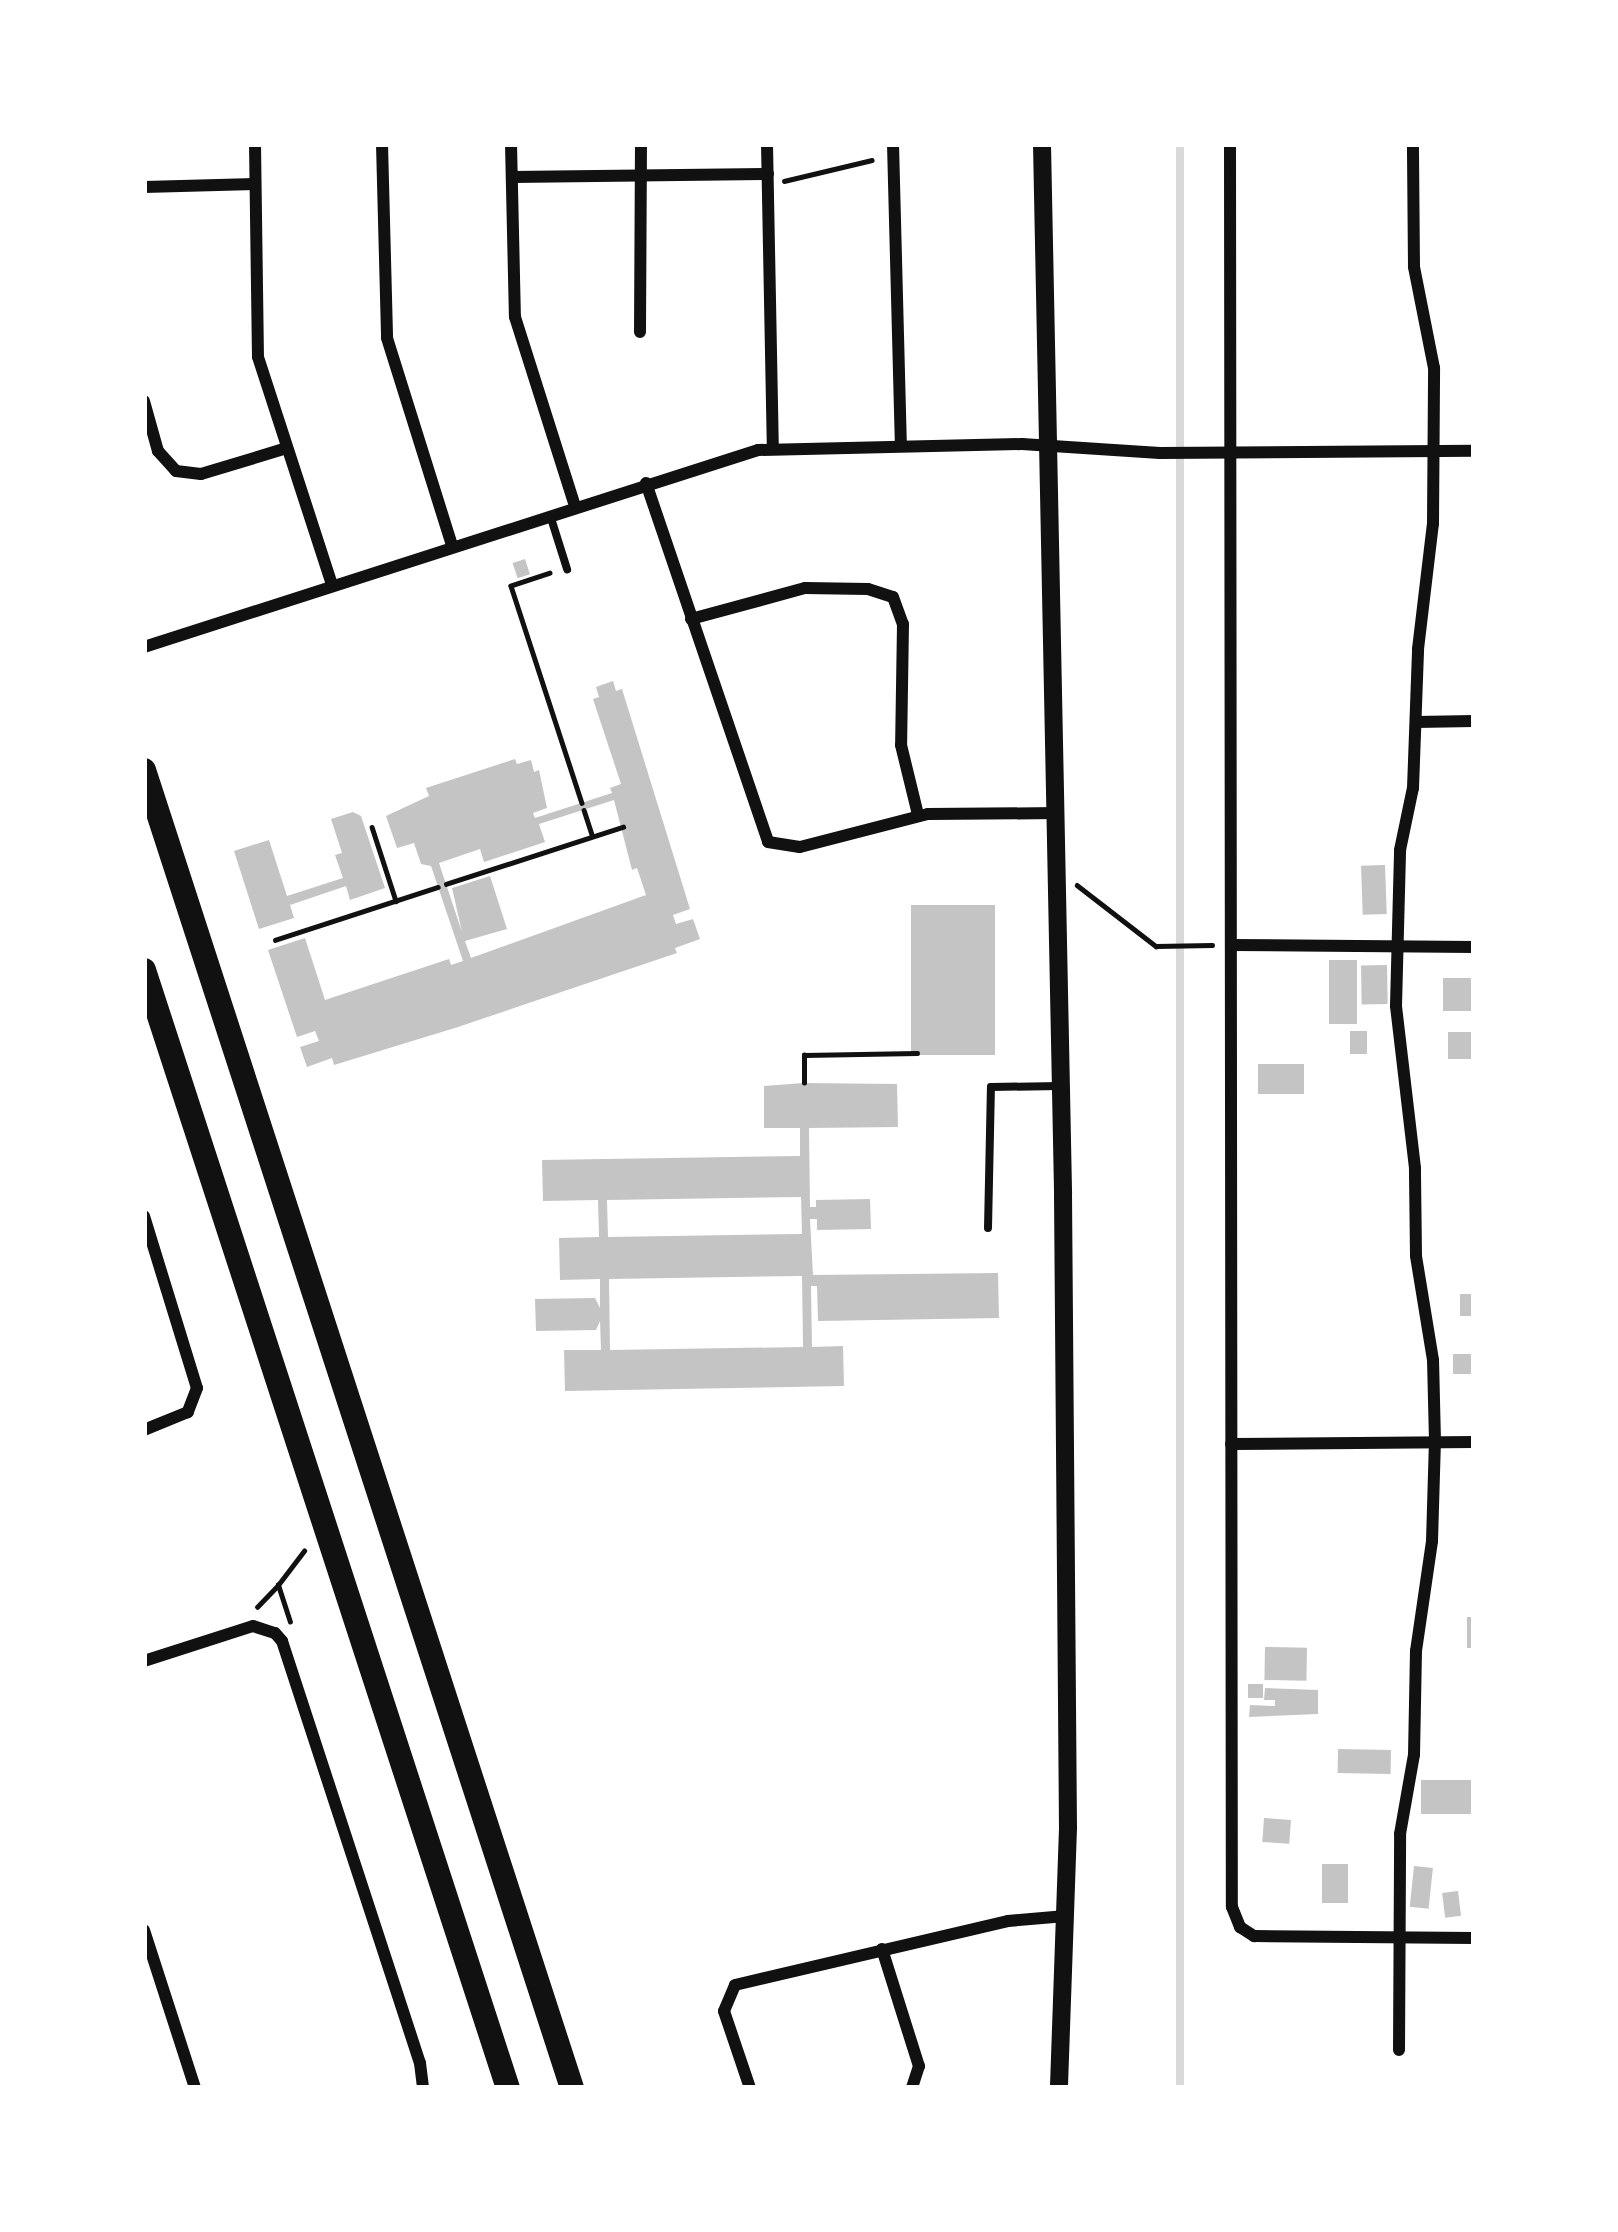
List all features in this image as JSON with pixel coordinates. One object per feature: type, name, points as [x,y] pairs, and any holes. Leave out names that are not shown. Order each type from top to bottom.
[{"type":"main road","points":[[144,770],[572,2088]]},
{"type":"main road","points":[[144,970],[508,2088]]},
{"type":"street","points":[[254,144],[258,357],[284,449],[332,585]]},
{"type":"street","points":[[382,144],[387,338],[452,545]]},
{"type":"street","points":[[511,144],[515,317],[574,506]]},
{"type":"street","points":[[640,332],[641,144]]},
{"type":"street","points":[[767,144],[773,178],[773,448]]},
{"type":"street","points":[[893,144],[901,446]]},
{"type":"street","points":[[1042,144],[1061,1086],[1066,1916],[1059,2088]]},
{"type":"street","points":[[1230,144],[1232,1907],[1240,1927],[1254,1936],[1474,1938]]},
{"type":"street","points":[[1400,2050],[1400,1834],[1414,1755],[1416,1651],[1432,1541],[1436,1441],[1431,1342],[1416,1256],[1413,1153],[1397,1033],[1400,850],[1413,788],[1418,649],[1432,550],[1434,451],[1434,368],[1414,267],[1413,144]]},
{"type":"street","points":[[512,177],[773,178]]},
{"type":"street","points":[[144,187],[255,184]]},
{"type":"street","points":[[144,401],[158,451],[165,462],[187,475],[284,449]]},
{"type":"street","points":[[144,647],[574,506],[773,448],[1474,451]]},
{"type":"street","points":[[646,484],[768,842],[800,848],[918,815],[1057,813]]},
{"type":"street","points":[[691,619],[805,588],[868,589],[893,597],[903,613],[901,745],[918,815]]},
{"type":"street","points":[[1416,722],[1474,721]]},
{"type":"street","points":[[1231,944],[1474,947]]},
{"type":"street","points":[[144,1216],[197,1388],[188,1412],[144,1430]]},
{"type":"street","points":[[1232,1444],[1474,1442]]},
{"type":"street","points":[[144,1660],[253,1626],[275,1633],[282,1641],[420,2063],[422,2088]]},
{"type":"street","points":[[750,2088],[724,2012],[728,1992],[743,1981],[1008,1921],[1066,1916]]},
{"type":"street","points":[[144,1930],[195,2088]]},
{"type":"street","points":[[883,1949],[920,2066],[914,2087]]},
{"type":"lane","points":[[549,514],[567,568]]},
{"type":"lane","points":[[988,1228],[991,1088],[1061,1086]]},
{"type":"path","points":[[773,178],[872,160]]},
{"type":"path","points":[[567,568],[511,586],[593,838]]},
{"type":"path","points":[[275,940],[623,826]]},
{"type":"path","points":[[372,827],[396,901]]},
{"type":"path","points":[[1072,884],[1156,946],[1190,948]]},
{"type":"path","points":[[804,1083],[804,1055],[917,1053]]},
{"type":"path","points":[[252,1613],[304,1551]]},
{"type":"path","points":[[278,1586],[292,1628]]},
{"type":"building","points":[[525,559],[530,574],[518,578],[513,563]]},
{"type":"building","points":[[613,681],[616,691],[622,689],[690,909],[673,915],[676,924],[693,919],[700,939],[675,948],[677,953],[458,1027],[334,1065],[332,1058],[307,1067],[300,1047],[319,1041],[315,1031],[297,1037],[268,950],[305,938],[325,1000],[449,959],[451,965],[463,961],[431,866],[421,864],[414,843],[397,848],[386,816],[429,796],[426,788],[515,759],[517,764],[531,760],[534,772],[539,770],[547,808],[533,813],[535,818],[612,793],[610,788],[621,784],[593,699],[599,697],[596,687]],"holes":[[[614,800],[632,870],[637,868],[646,895],[471,958],[465,941],[507,929],[490,876],[452,888],[462,932],[439,863],[480,849],[484,862],[545,842],[539,824]]]},
{"type":"building","points":[[353,812],[361,816],[385,888],[350,900],[346,886],[290,905],[294,918],[259,929],[234,851],[269,840],[287,896],[343,878],[335,855],[342,853],[331,819]]},
{"type":"building","points":[[1385,865],[1387,914],[1363,915],[1361,866]]},
{"type":"building","points":[[911,905],[995,905],[995,1055],[911,1055]]},
{"type":"building","points":[[1329,960],[1357,960],[1357,1024],[1329,1024]]},
{"type":"building","points":[[1361,965],[1387,965],[1388,1004],[1362,1004]]},
{"type":"building","points":[[1443,978],[1473,978],[1473,1011],[1443,1011]]},
{"type":"building","points":[[1350,1031],[1367,1031],[1367,1054],[1350,1054]]},
{"type":"building","points":[[1448,1032],[1474,1032],[1474,1059],[1448,1059]]},
{"type":"building","points":[[1258,1064],[1304,1064],[1304,1094],[1258,1094]]},
{"type":"building","points":[[897,1084],[898,1127],[809,1128],[810,1207],[816,1207],[816,1200],[870,1199],[871,1229],[817,1230],[817,1219],[810,1219],[813,1275],[998,1273],[999,1318],[818,1321],[817,1286],[811,1286],[812,1347],[843,1346],[844,1386],[565,1391],[564,1350],[601,1350],[600,1321],[596,1330],[536,1331],[535,1299],[595,1298],[600,1308],[600,1279],[560,1280],[559,1238],[599,1237],[598,1200],[543,1201],[542,1160],[800,1156],[800,1128],[764,1128],[764,1086]],"holes":[[[801,1197],[802,1234],[608,1237],[607,1200]],[[802,1276],[803,1347],[610,1350],[609,1279]]]},
{"type":"building","points":[[1460,1294],[1474,1294],[1474,1316],[1460,1316]]},
{"type":"building","points":[[1453,1354],[1474,1354],[1474,1374],[1453,1374]]},
{"type":"building","points":[[1467,1617],[1474,1617],[1474,1648],[1467,1648]]},
{"type":"building","points":[[1265,1647],[1307,1648],[1306,1681],[1264,1680]]},
{"type":"building","points":[[1248,1684],[1263,1684],[1263,1698],[1248,1698]]},
{"type":"building","points":[[1265,1688],[1318,1690],[1318,1714],[1249,1717],[1250,1705],[1275,1706],[1275,1700],[1264,1700]]},
{"type":"building","points":[[1338,1749],[1391,1750],[1391,1774],[1338,1773]]},
{"type":"building","points":[[1421,1780],[1474,1780],[1474,1814],[1421,1814]]},
{"type":"building","points":[[1264,1818],[1291,1820],[1289,1844],[1262,1842]]},
{"type":"building","points":[[1322,1864],[1348,1864],[1348,1903],[1322,1903]]},
{"type":"building","points":[[1414,1866],[1433,1868],[1429,1909],[1410,1907]]},
{"type":"building","points":[[1458,1891],[1461,1916],[1445,1918],[1442,1893]]},
{"type":"waterway","points":[[1180,144],[1180,2088]]}]
